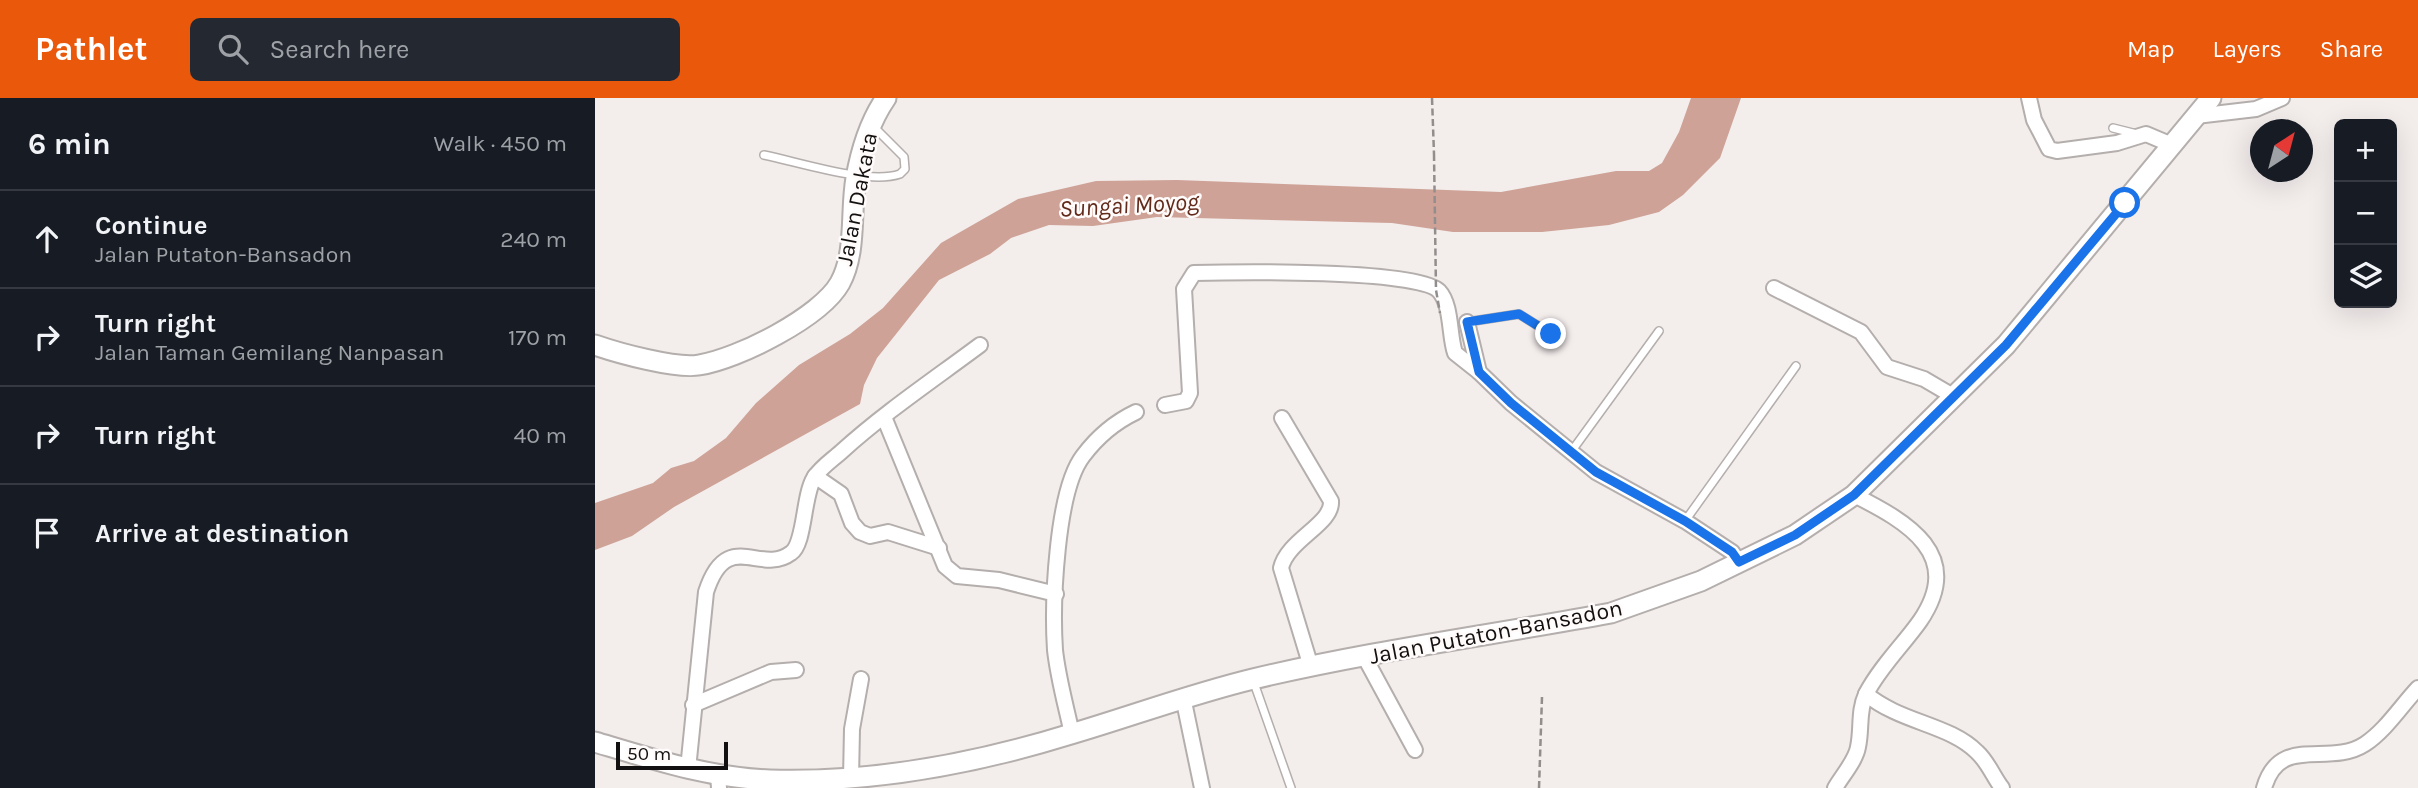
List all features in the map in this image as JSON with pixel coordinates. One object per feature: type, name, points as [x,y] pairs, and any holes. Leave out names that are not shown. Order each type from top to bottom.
[{"type":"street","name":"Jalan Dakata","points":[[595,345],[628,356],[698,365],[768,340],[821,305],[840,282],[851,244],[856,177],[871,124],[886,98]]},
{"type":"street","points":[[2029,98],[2033,120],[2049,149],[2057,151],[2117,143],[2141,135],[2153,135],[2172,145]]},
{"type":"street","name":"Jalan Putaton-Bansadon","points":[[595,742],[688,769],[718,781],[851,778],[951,765],[1072,734],[1183,697],[1253,679],[1364,656],[1611,613],[1661,598],[1795,535],[1854,495],[2006,345],[2211,98]]},
{"type":"street","points":[[2196,116],[2256,109],[2282,98]]},
{"type":"street","points":[[1165,405],[1186,401],[1190,393],[1184,289],[1194,273],[1411,279],[1439,290],[1445,300],[1455,353],[1511,403],[1596,472],[1685,521],[1732,552],[1739,562]]},
{"type":"street","points":[[1774,288],[1861,332],[1887,368],[1924,379],[1953,396]]},
{"type":"street","points":[[1467,322],[1479,372]]},
{"type":"street","points":[[688,769],[706,592],[713,569],[726,560],[779,558],[792,553],[798,544],[806,498],[815,476],[884,416],[980,345]]},
{"type":"street","points":[[1072,734],[1055,650],[1056,594],[1064,510],[1069,486],[1081,457],[1105,432],[1136,412]]},
{"type":"street","points":[[884,416],[945,566],[957,576],[999,580],[1056,594]]},
{"type":"street","points":[[1282,418],[1331,500],[1328,514],[1294,544],[1281,568],[1311,667]]},
{"type":"street","points":[[815,476],[841,494],[852,523],[860,533],[870,536],[888,532],[939,548]]},
{"type":"street","points":[[1835,788],[1858,750],[1860,715],[1866,694],[1925,613],[1938,581],[1930,552],[1915,532],[1889,513],[1854,495]]},
{"type":"street","points":[[1364,656],[1415,750]]},
{"type":"street","points":[[693,705],[771,672],[796,670]]},
{"type":"street","points":[[851,778],[852,729],[861,679]]},
{"type":"street","points":[[2264,788],[2269,773],[2281,759],[2303,754],[2342,753],[2365,744],[2418,688]]},
{"type":"street","points":[[1866,694],[1897,715],[1965,742],[1985,760],[2002,788]]},
{"type":"street","points":[[1183,697],[1202,788]]},
{"type":"lane","points":[[764,155],[832,169],[856,177],[895,176],[905,169],[904,157],[871,124]]},
{"type":"lane","points":[[2113,128],[2141,135]]},
{"type":"lane","points":[[1467,322],[1519,314],[1551,334]]},
{"type":"lane","points":[[1571,452],[1659,331]]},
{"type":"lane","points":[[1685,521],[1796,366]]},
{"type":"lane","points":[[1253,679],[1291,788]]},
{"type":"path","points":[[1432,98],[1436,289],[1440,313]]},
{"type":"path","points":[[1539,788],[1542,697]]},
{"type":"water","name":"Sungai Moyog","points":[[1691,98],[1741,98],[1720,158],[1683,195],[1659,212],[1609,225],[1542,232],[1453,232],[1392,223],[1157,217],[1093,226],[1049,225],[1011,238],[990,254],[939,280],[877,358],[864,385],[860,404],[674,507],[632,536],[595,550],[595,503],[653,483],[671,468],[694,461],[726,438],[756,403],[799,365],[850,334],[883,308],[941,243],[1018,199],[1096,181],[1177,180],[1501,192],[1616,171],[1649,171],[1662,163],[1679,132]]},
{"type":"route","points":[[1551,334],[1519,314],[1467,322],[1479,372],[1511,403],[1596,472],[1709,536],[1732,552],[1739,562],[1795,535],[1854,495],[1932,415],[2006,345],[2125,203]]}]
